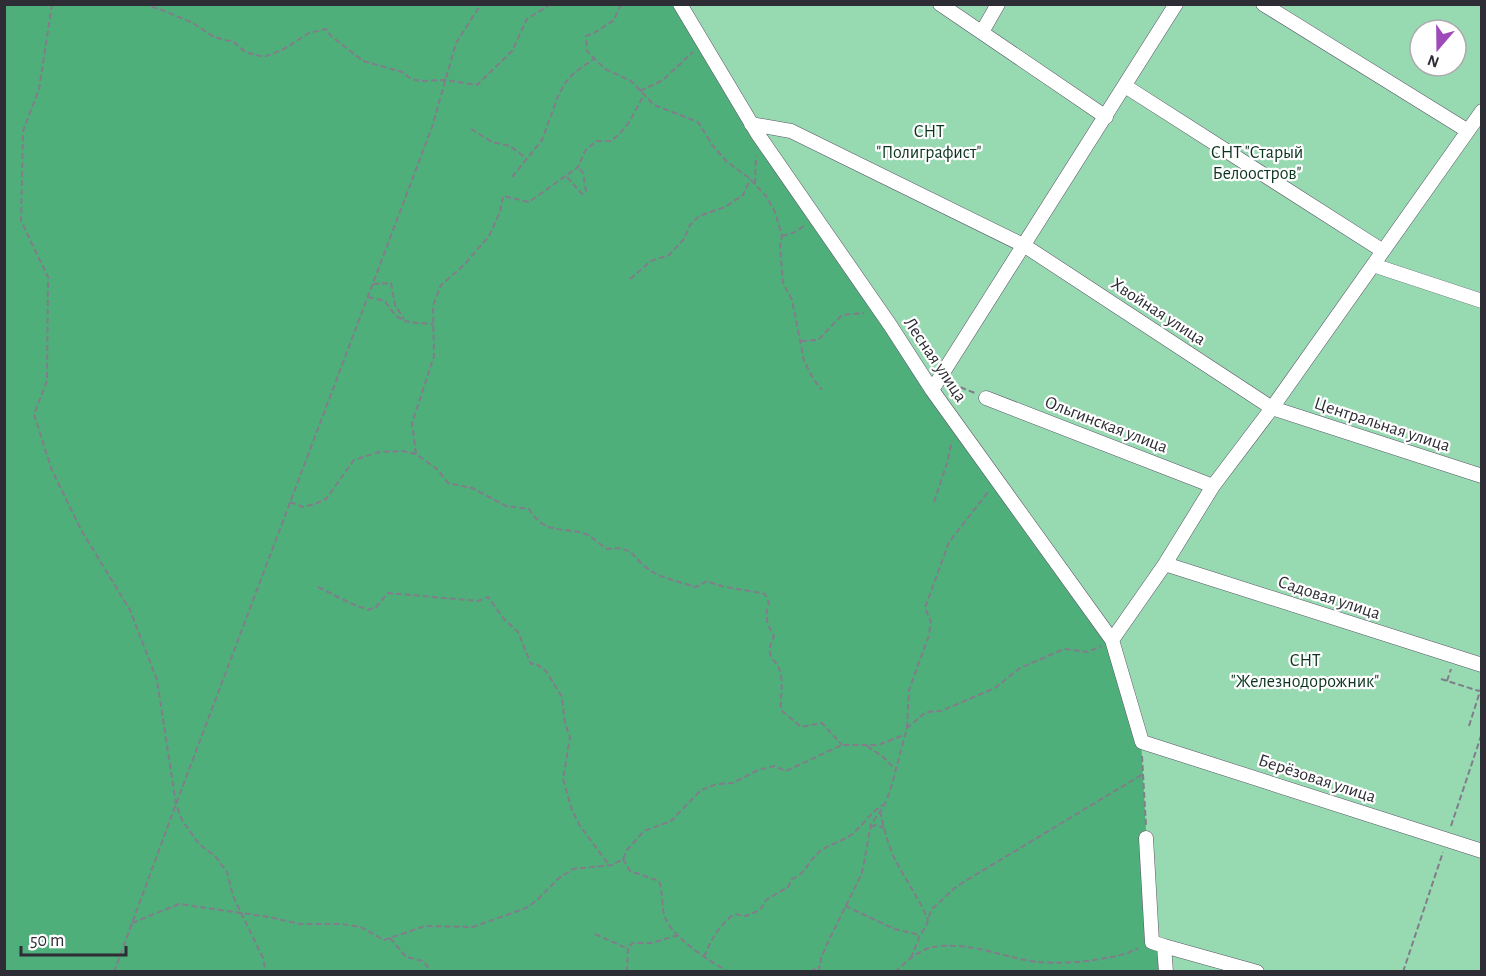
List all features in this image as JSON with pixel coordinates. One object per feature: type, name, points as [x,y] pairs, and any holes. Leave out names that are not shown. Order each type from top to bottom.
[{"type":"street","name":"Лесная улица","points":[[680,4],[701,43],[754,128],[882,313],[936,385],[957,424],[1112,640],[1142,742]]},
{"type":"street","points":[[940,4],[1106,117]]},
{"type":"street","points":[[981,32],[998,4]]},
{"type":"street","points":[[936,385],[1176,4]]},
{"type":"street","points":[[1263,4],[1474,128]]},
{"type":"street","points":[[1125,86],[1383,251]]},
{"type":"street","points":[[1112,640],[1165,564],[1213,486],[1474,128],[1482,111]]},
{"type":"street","name":"Хвойная улица","points":[[754,128],[791,131],[1025,246],[1272,408]]},
{"type":"street","points":[[1373,265],[1482,301]]},
{"type":"street","name":"Ольгинская улица","points":[[986,398],[1213,486]]},
{"type":"street","name":"Центральная улица","points":[[1272,408],[1482,476]]},
{"type":"street","name":"Садовая улица","points":[[1165,564],[1482,665]]},
{"type":"street","name":"Берёзовая улица","points":[[1142,742],[1482,851]]},
{"type":"street","points":[[1146,838],[1152,942],[1257,972]]},
{"type":"street","points":[[1164,946],[1166,972]]},
{"type":"path","points":[[52,4],[39,88],[23,131],[21,221],[48,278],[47,381],[34,414],[51,468],[81,530],[130,610],[157,680],[176,804],[182,820],[199,844],[216,856],[227,872],[233,896],[263,958],[266,972]]},
{"type":"path","points":[[143,4],[193,23],[214,37],[234,42],[245,52],[254,55],[264,57],[282,50],[309,33],[326,29],[331,36],[363,61],[402,72],[422,81],[445,80],[477,85],[512,51],[527,19],[551,4]]},
{"type":"path","points":[[114,972],[432,127],[456,43],[481,4]]},
{"type":"path","points":[[621,4],[614,20],[586,36],[587,51],[605,69],[631,81],[654,105],[698,122],[713,146],[727,162],[750,179],[766,196],[782,236],[780,246],[783,283],[792,300],[804,361],[822,390]]},
{"type":"path","points":[[640,91],[663,80],[701,43]]},
{"type":"path","points":[[512,177],[542,140],[558,96],[566,82],[574,73],[595,58]]},
{"type":"path","points":[[416,454],[412,423],[434,356],[434,306],[441,285],[464,265],[489,236],[500,212],[503,196],[528,202],[567,177],[578,167],[585,151],[596,141],[611,141],[621,132],[629,123],[644,95]]},
{"type":"path","points":[[754,128],[754,185]]},
{"type":"path","points":[[471,129],[492,142],[510,146],[527,159]]},
{"type":"path","points":[[567,177],[582,194],[586,191],[583,173],[578,167]]},
{"type":"path","points":[[630,279],[651,261],[669,255],[699,216],[726,207],[743,195],[750,179]]},
{"type":"path","points":[[782,236],[818,221]]},
{"type":"path","points":[[373,284],[391,283],[396,305],[404,321]]},
{"type":"path","points":[[368,297],[385,301],[396,318],[433,324]]},
{"type":"path","points":[[801,340],[818,340],[842,315],[882,313]]},
{"type":"path","points":[[936,385],[986,398]]},
{"type":"path","points":[[934,502],[948,463],[953,431],[957,424]]},
{"type":"path","points":[[290,502],[303,507],[326,499],[354,460],[379,452],[402,451],[416,454],[437,469],[448,483],[472,488],[506,506],[529,509],[536,521],[551,529],[587,535],[607,549],[618,547],[632,552],[651,571],[696,587],[707,580],[723,588],[738,587],[765,594],[769,603],[765,613],[774,636],[769,649],[772,661],[779,668],[782,677],[782,710],[801,727],[822,723],[842,745]]},
{"type":"path","points":[[819,972],[828,942],[862,873],[871,827],[885,803],[896,770],[907,728],[909,690],[929,635],[931,622],[925,608],[949,542],[997,480]]},
{"type":"path","points":[[318,587],[368,610],[376,607],[388,593],[478,601],[488,597],[492,600],[504,619],[518,632],[531,664],[535,663],[546,670],[562,697],[565,723],[570,737],[563,779],[572,810],[580,826],[609,865]]},
{"type":"path","points":[[907,728],[926,712],[941,711],[995,688],[1020,668],[1064,649],[1088,652],[1112,640]]},
{"type":"path","points":[[1441,679],[1479,691]]},
{"type":"path","points":[[1469,726],[1482,685]]},
{"type":"path","points":[[132,923],[179,904],[300,924],[341,924],[362,927],[384,940],[424,926],[473,927],[526,908],[559,878],[573,869],[609,865],[623,859],[627,850],[644,831],[671,821],[701,790],[717,784],[733,783],[758,770],[774,766],[786,771],[842,745],[867,746],[892,741],[904,735]]},
{"type":"path","points":[[1142,742],[1146,838]]},
{"type":"path","points":[[867,746],[882,756],[896,770]]},
{"type":"path","points":[[911,957],[931,910],[957,886],[1143,774]]},
{"type":"path","points":[[704,957],[721,924],[734,914],[746,916],[760,910],[766,900],[788,887],[792,879],[803,874],[814,856],[828,845],[839,843],[856,831],[885,803]]},
{"type":"path","points":[[880,811],[897,865],[919,898],[928,920]]},
{"type":"path","points":[[871,827],[875,825],[884,828]]},
{"type":"path","points":[[623,859],[630,871],[659,881],[663,891],[662,906],[667,921],[704,957],[729,972]]},
{"type":"path","points":[[845,906],[895,929],[920,935]]},
{"type":"path","points":[[895,972],[911,957],[927,949],[948,946],[973,948],[1032,961],[1065,964],[1119,957],[1140,947],[1151,930]]},
{"type":"path","points":[[595,934],[628,949]]},
{"type":"path","points":[[627,972],[628,949],[633,943],[651,943],[679,935]]},
{"type":"path","points":[[389,938],[406,957],[423,961],[432,972]]},
{"type":"path","points":[[810,972],[820,966]]},
{"type":"green space","points":[[5,5],[680,5],[699,39],[1110,639],[1141,740],[1152,941],[1165,946],[1166,971],[5,972]]},
{"type":"green space","points":[[680,5],[1481,5],[1481,971],[1166,971],[1152,942],[930,386]]},
{"type":"park label","name":"СНТ \"Полиграфист\"","points":[[929,142]]},
{"type":"park label","name":"СНТ \"Старый Белоостров\"","points":[[1257,163]]},
{"type":"park label","name":"СНТ \"Железнодорожник\"","points":[[1305,671]]}]
